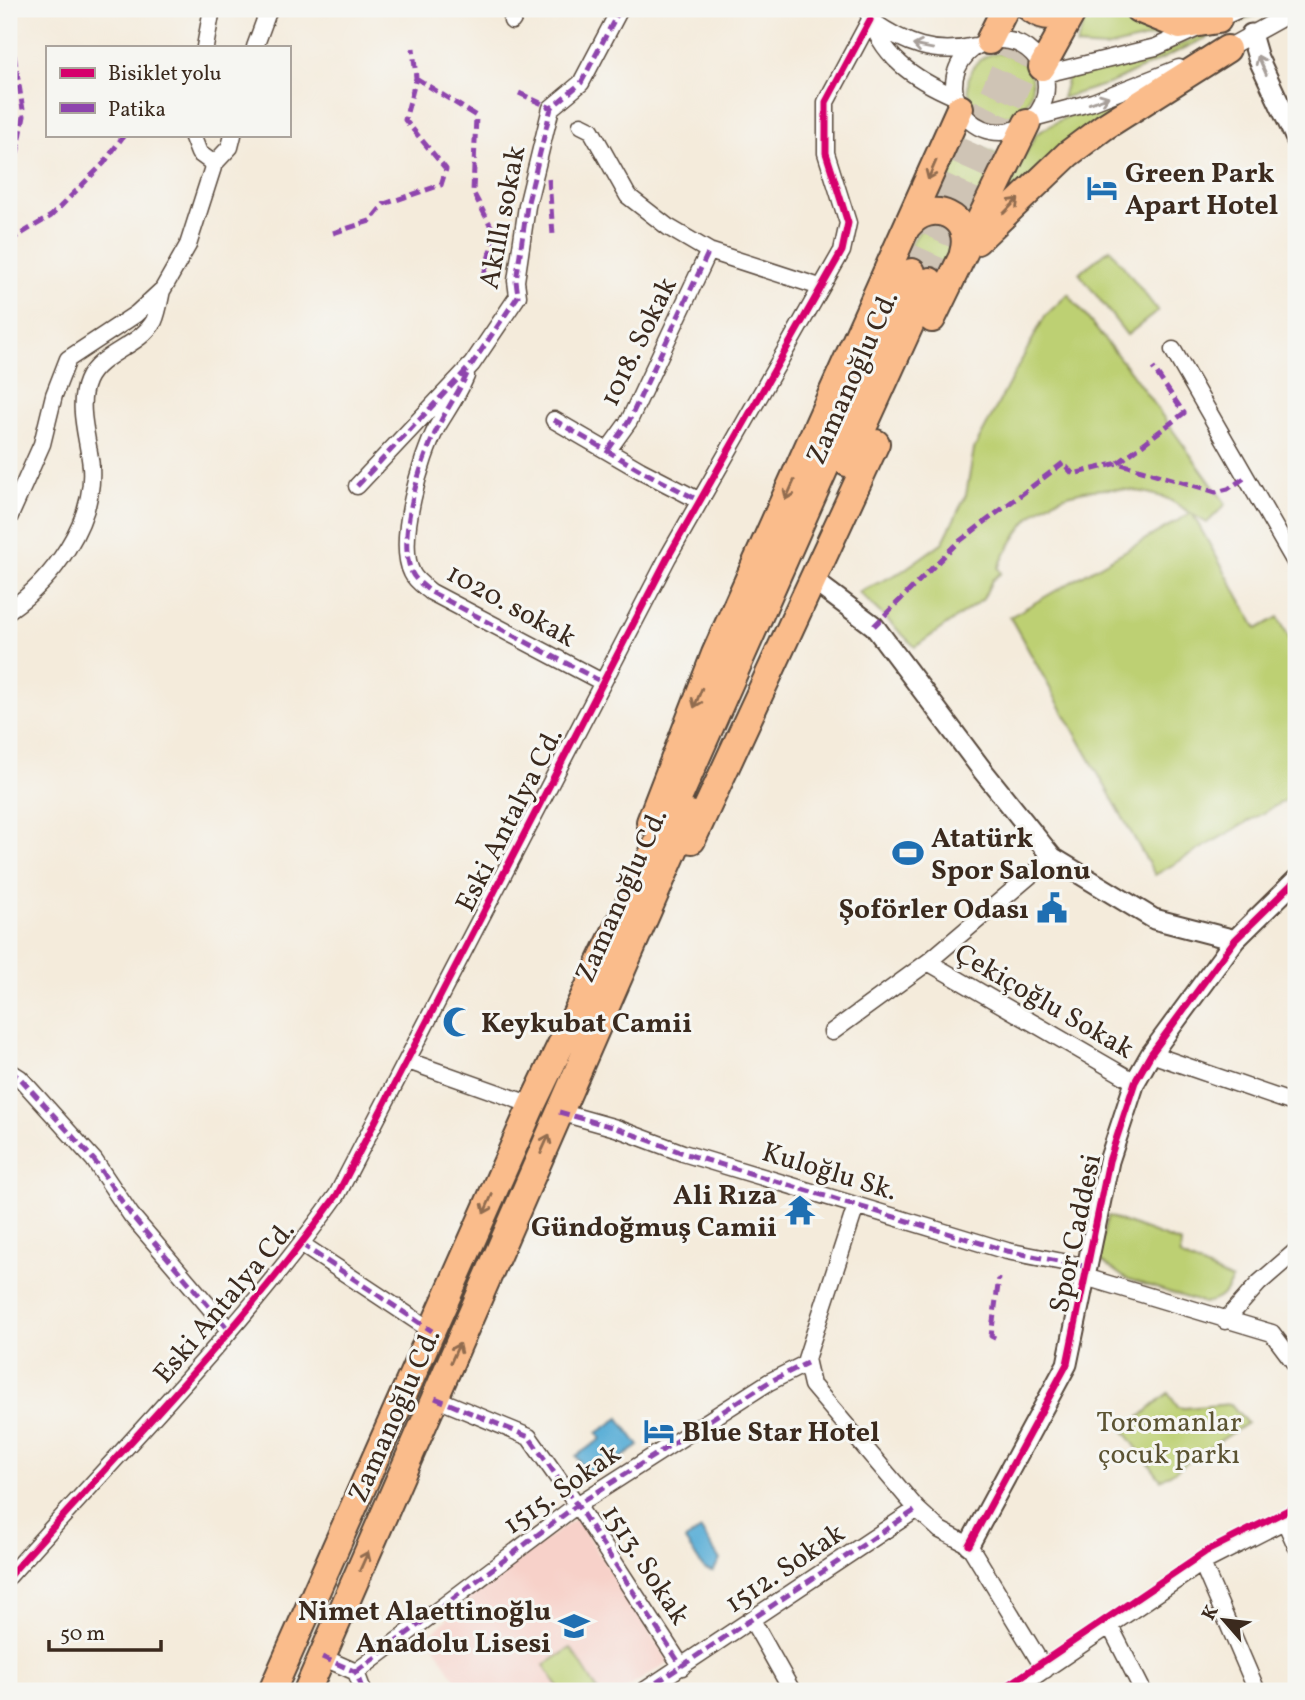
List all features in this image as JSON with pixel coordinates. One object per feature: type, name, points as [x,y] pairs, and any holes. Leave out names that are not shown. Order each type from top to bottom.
[{"type":"highway","points":[[985,42],[1005,9]]},
{"type":"highway","points":[[1031,9],[1046,16],[1056,16],[1073,9]]},
{"type":"highway","points":[[1044,71],[1073,9]]},
{"type":"highway","points":[[1138,9],[1180,26],[1229,14]]},
{"type":"highway","points":[[963,254],[1068,154],[1104,127],[1227,49]]},
{"type":"highway","points":[[603,954],[617,900],[715,654],[908,226],[958,102]]},
{"type":"highway","points":[[637,936],[692,841],[963,254],[1030,120]]},
{"type":"highway","points":[[908,226],[922,213],[940,211],[949,214],[962,227],[965,236],[963,254]]},
{"type":"highway","name":"Zamanoğlu Cd.","points":[[272,1691],[532,1105],[671,815],[921,276],[637,936],[307,1691]]},
{"type":"street","points":[[205,46],[212,9]]},
{"type":"street","points":[[255,46],[269,9]]},
{"type":"street","name":"Akıllı sokak","points":[[357,486],[472,364],[518,296],[516,281],[527,206],[551,108],[581,83],[620,9]]},
{"type":"street","points":[[869,14],[885,51],[904,67],[958,102],[978,126],[990,131],[1016,129],[1030,120],[1093,102],[1227,49],[1296,10]]},
{"type":"street","points":[[869,14],[916,46],[953,51],[1002,40],[1026,47],[1044,71],[1045,97],[1030,120]]},
{"type":"street","name":"Eski Antalya Cd.","points":[[9,1576],[229,1330],[302,1244],[337,1195],[602,682],[700,500],[842,251],[848,223],[826,153],[826,102],[869,14]]},
{"type":"street","points":[[1044,71],[1119,58],[1156,47],[1229,14]]},
{"type":"street","points":[[1251,34],[1258,58],[1296,139]]},
{"type":"street","points":[[958,102],[957,71],[971,50],[985,42]]},
{"type":"street","points":[[581,125],[591,130],[628,196],[668,227],[709,251],[820,287]]},
{"type":"street","points":[[192,136],[199,153],[214,164]]},
{"type":"street","points":[[9,610],[30,596],[57,564],[81,523],[91,469],[83,407],[85,384],[94,368],[153,322],[163,289],[188,245],[214,164],[230,147],[233,136]]},
{"type":"street","name":"1018. Sokak","points":[[608,450],[629,421],[709,251]]},
{"type":"street","points":[[9,518],[42,444],[54,395],[68,359],[136,314],[163,289]]},
{"type":"street","points":[[1173,350],[1296,564]]},
{"type":"street","name":"1020. sokak","points":[[472,364],[457,398],[437,428],[420,468],[407,543],[412,574],[431,592],[602,682]]},
{"type":"street","points":[[554,420],[640,470],[700,500]]},
{"type":"street","points":[[814,581],[874,626],[983,771],[1052,857],[1154,919],[1235,940]]},
{"type":"street","points":[[832,1032],[928,962],[1052,857]]},
{"type":"street","name":"Spor Caddesi","points":[[969,1545],[1067,1364],[1109,1161],[1135,1082],[1151,1055],[1235,940],[1296,880]]},
{"type":"street","name":"Çekiçoğlu Sokak","points":[[928,962],[1135,1082]]},
{"type":"street","points":[[1151,1055],[1296,1104]]},
{"type":"street","points":[[408,1061],[532,1105]]},
{"type":"street","points":[[9,1071],[20,1078],[80,1142],[131,1214],[229,1330]]},
{"type":"street","name":"Kuloğlu Sk.","points":[[559,1112],[856,1206],[1087,1272],[1225,1321],[1272,1333],[1296,1365]]},
{"type":"street","points":[[856,1206],[807,1363],[811,1385],[918,1510],[940,1530],[969,1545],[1045,1670]]},
{"type":"street","points":[[302,1244],[432,1331]]},
{"type":"street","points":[[1225,1321],[1259,1283],[1296,1251]]},
{"type":"street","name":"1515. Sokak","points":[[356,1672],[577,1505],[769,1381],[807,1363]]},
{"type":"street","name":"1513. Sokak","points":[[435,1398],[529,1437],[577,1505],[682,1667]]},
{"type":"street","name":"1512. Sokak","points":[[644,1691],[918,1510]]},
{"type":"street","points":[[1015,1691],[1202,1563],[1290,1517],[1296,1546]]},
{"type":"street","points":[[1202,1563],[1257,1691]]},
{"type":"street","points":[[752,1620],[792,1691]]},
{"type":"street","points":[[1110,1626],[1143,1691]]},
{"type":"street","points":[[322,1657],[356,1672],[363,1691]]},
{"type":"shaded area","name":"Nimet Alaettinoğlu Anadolu Lisesi","points":[[576,1518],[669,1662],[623,1691],[462,1691],[429,1636],[479,1589]]},
{"type":"green space","points":[[1089,9],[1120,9],[1129,20],[1160,35],[1105,48],[1076,46]]},
{"type":"green space","points":[[1254,9],[1267,9],[1111,83],[1062,98],[1069,73],[1118,67],[1141,60],[1187,42]]},
{"type":"green space","points":[[1000,53],[1018,59],[1026,67],[1032,85],[1026,103],[1018,111],[1000,117],[982,111],[974,103],[968,85],[974,67],[982,59]]},
{"type":"green space","points":[[1174,78],[993,216],[1036,134],[1062,119]]},
{"type":"green space","points":[[957,136],[1000,156],[967,223],[926,205]]},
{"type":"green space","points":[[928,218],[957,235],[941,280],[900,260]]},
{"type":"green space","points":[[1110,249],[1158,311],[1127,335],[1079,273]]},
{"type":"green space","points":[[1068,294],[1130,371],[1226,504],[1207,523],[1193,515],[1257,629],[1278,617],[1296,650],[1296,794],[1155,875],[1010,617],[1191,513],[1163,497],[1130,490],[1079,492],[1047,504],[1029,519],[1019,532],[998,568],[1001,573],[992,580],[983,599],[915,647],[859,592],[901,572],[943,542],[966,495],[974,449],[1045,316]]},
{"type":"green space","points":[[1108,1216],[1181,1243],[1180,1256],[1232,1280],[1227,1289],[1218,1299],[1203,1303],[1125,1278],[1097,1258]]},
{"type":"green space","name":"Toromanlar çocuk parkı","points":[[1168,1393],[1178,1407],[1231,1404],[1247,1423],[1161,1480],[1124,1431]]},
{"type":"green space","points":[[571,1648],[598,1691],[561,1691],[544,1665]]},
{"type":"water","points":[[619,1418],[639,1446],[620,1459],[616,1454],[588,1474],[576,1456],[601,1439],[597,1433]]},
{"type":"water","points":[[701,1530],[720,1560],[713,1571],[704,1569],[685,1540]]},
{"type":"tunnel","points":[[930,281],[1051,9]]},
{"type":"tunnel","points":[[912,272],[1019,36]]},
{"type":"marked path","points":[[9,198],[24,116],[10,30],[15,9]]},
{"type":"marked path","points":[[357,486],[472,364],[518,296],[516,281],[527,206],[551,108],[581,83],[620,9]]},
{"type":"marked path","points":[[333,233],[370,221],[384,204],[441,185],[446,169],[405,120],[416,78],[413,48]]},
{"type":"marked path","points":[[416,78],[476,116],[473,192],[495,234],[482,282]]},
{"type":"marked path","points":[[519,93],[551,108]]},
{"type":"marked path","points":[[9,241],[51,216],[104,163],[123,136]]},
{"type":"marked path","points":[[549,179],[553,235]]},
{"type":"marked path","points":[[608,450],[629,421],[709,251]]},
{"type":"marked path","points":[[1118,463],[1184,413],[1153,368]]},
{"type":"marked path","points":[[467,374],[436,431],[417,481],[408,522],[408,558],[412,573],[431,592],[602,682]]},
{"type":"marked path","points":[[554,420],[700,501]]},
{"type":"marked path","points":[[874,626],[957,543],[1063,463],[1073,474],[1118,463],[1216,492],[1228,489],[1246,477]]},
{"type":"marked path","points":[[9,1071],[20,1078],[94,1160],[131,1215],[229,1330]]},
{"type":"marked path","points":[[559,1112],[616,1128],[683,1153],[1007,1251],[1088,1267]]},
{"type":"marked path","points":[[301,1244],[432,1331]]},
{"type":"marked path","points":[[995,1338],[991,1336],[999,1278]]},
{"type":"marked path","points":[[356,1672],[577,1505],[769,1382],[807,1363]]},
{"type":"marked path","points":[[435,1398],[529,1437],[577,1505],[682,1667]]},
{"type":"marked path","points":[[644,1691],[917,1509]]},
{"type":"marked path","points":[[322,1657],[356,1672],[363,1691]]},
{"type":"cycle path","points":[[9,1576],[220,1342],[300,1245],[337,1195],[668,557],[842,251],[848,223],[826,153],[826,102],[870,20]]},
{"type":"cycle path","points":[[969,1545],[1067,1364],[1109,1161],[1135,1082],[1151,1054],[1235,940],[1296,880]]},
{"type":"cycle path","points":[[1000,1691],[1205,1552],[1296,1506]]},
{"type":"place","name":"Green Park Apart Hotel","points":[[1102,188]]},
{"type":"place","name":"Atatürk Spor Salonu","points":[[908,853]]},
{"type":"place","name":"Şoförler Odası","points":[[1052,908]]},
{"type":"place","name":"Keykubat Camii","points":[[458,1022]]},
{"type":"place","name":"Ali Rıza Gündoğmuş Camii","points":[[800,1210]]},
{"type":"place","name":"Blue Star Hotel","points":[[659,1431]]},
{"type":"place","name":"Nimet Alaettinoğlu Anadolu Lisesi","points":[[574,1626]]}]
